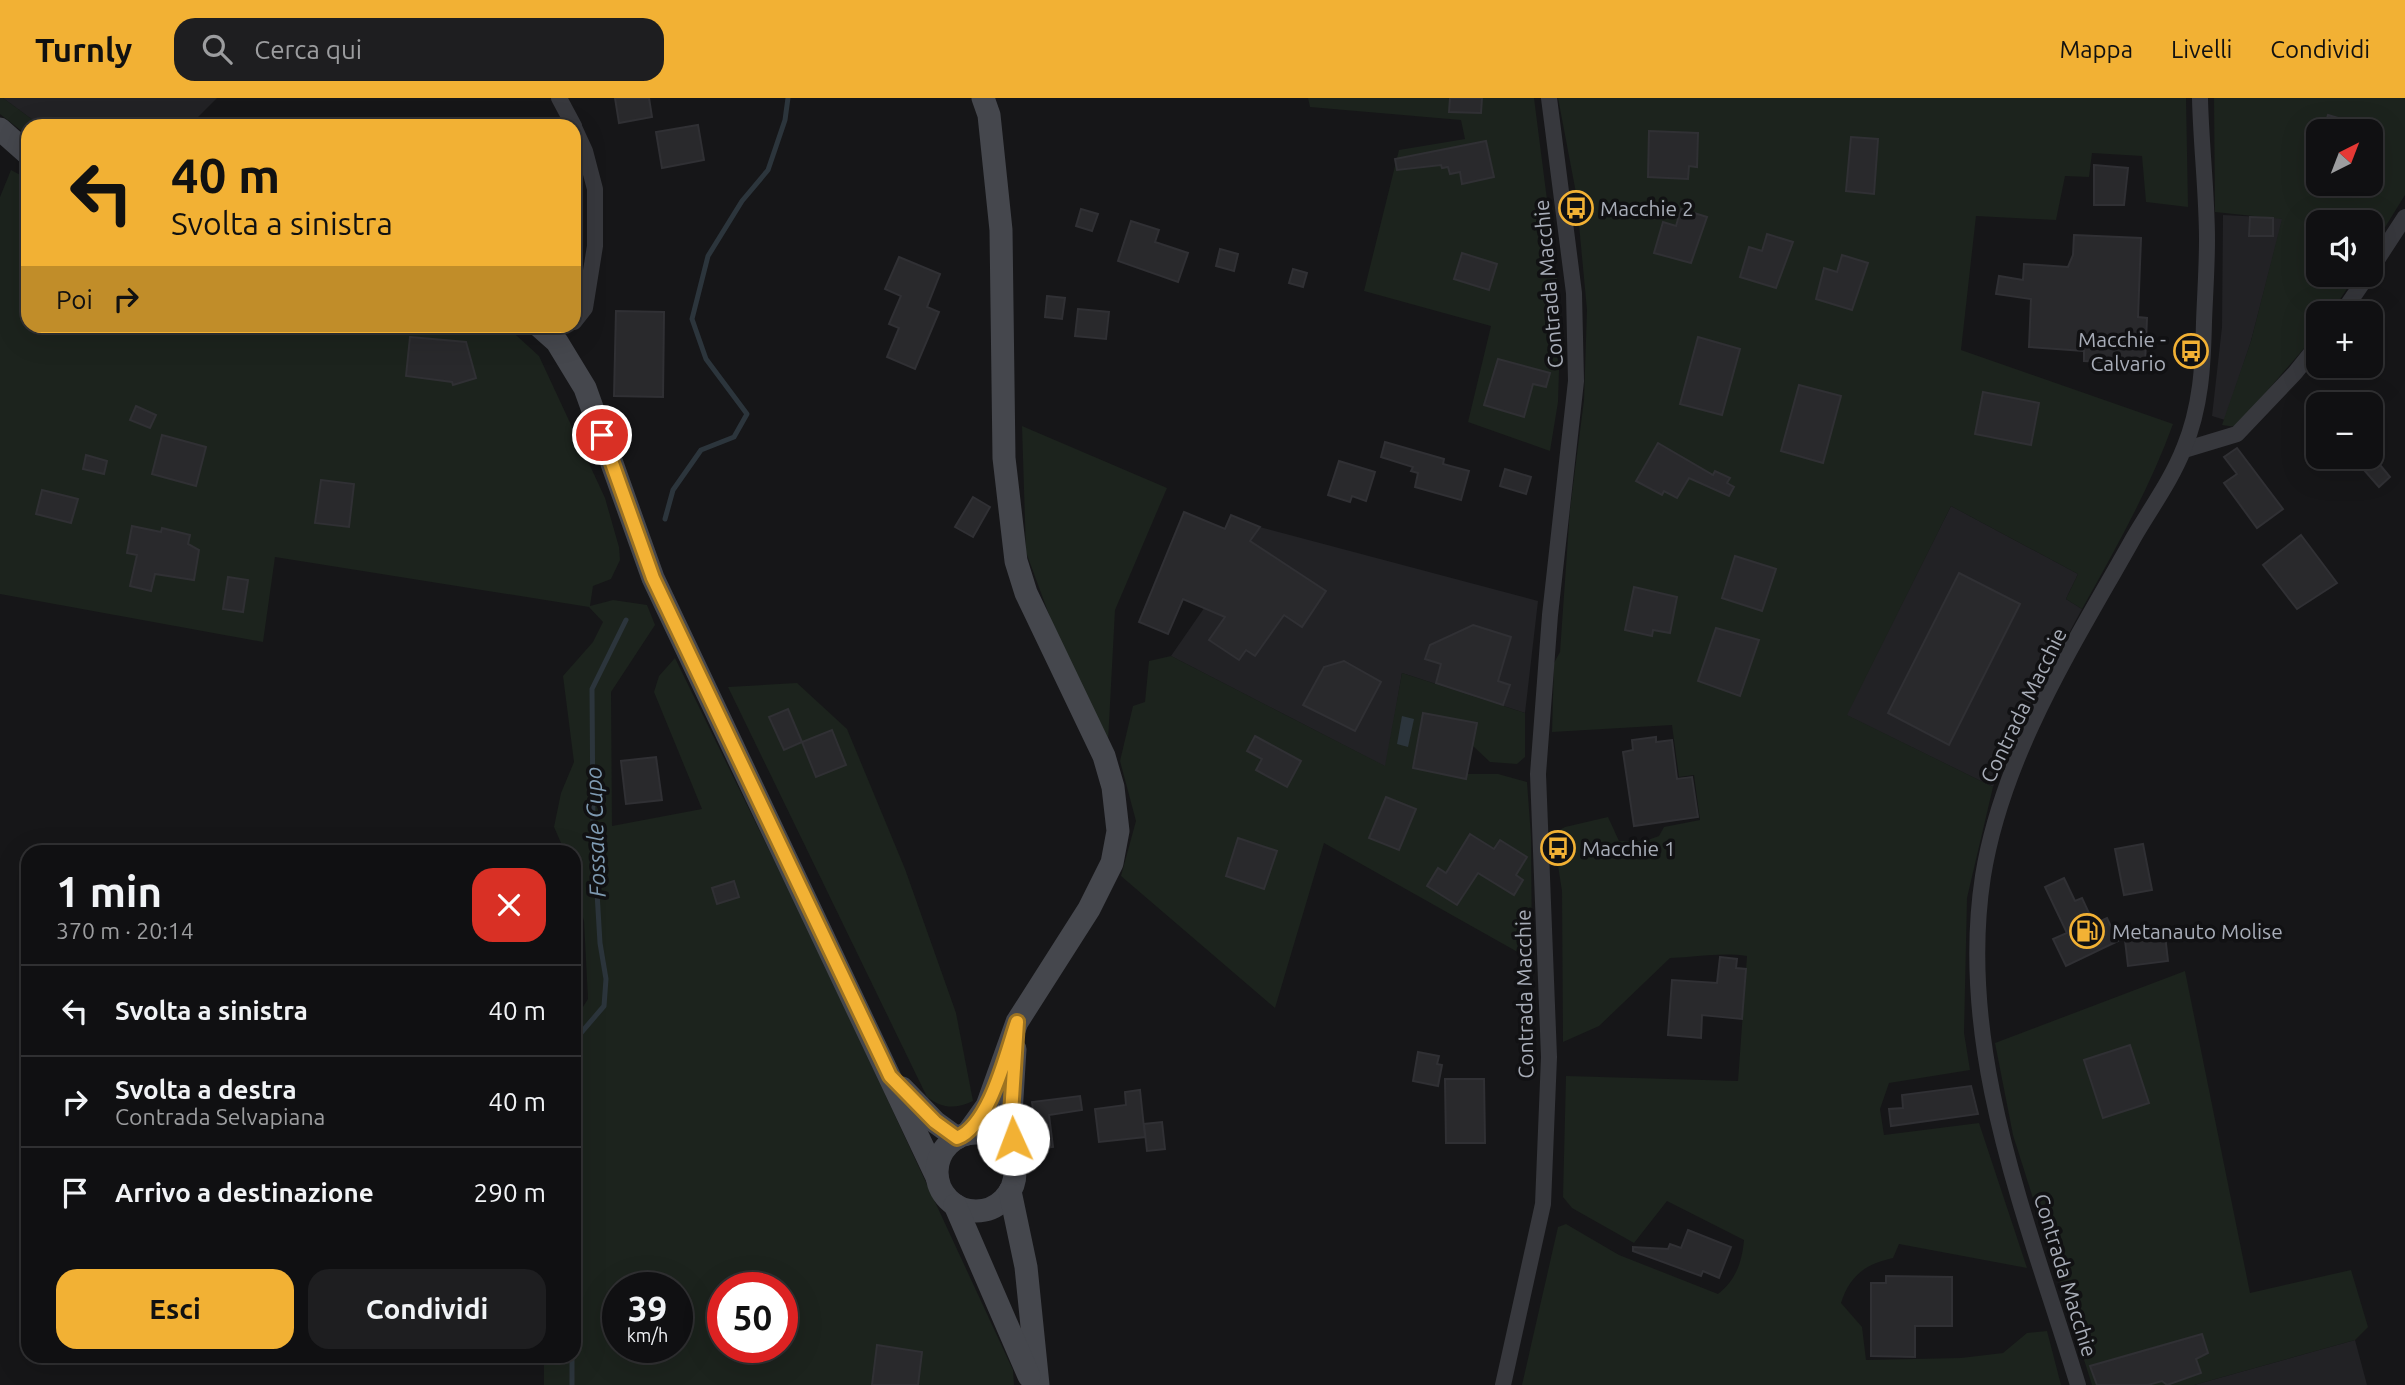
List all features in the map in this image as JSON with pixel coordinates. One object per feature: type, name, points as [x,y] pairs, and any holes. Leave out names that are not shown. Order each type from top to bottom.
[{"type":"main road","points":[[937,1177],[941,1154],[962,1136],[987,1106],[1017,1022],[1089,909],[1112,863],[1118,831],[1113,788],[1104,756],[1026,593],[1016,561],[1004,458],[1001,230],[989,115],[983,98]]},
{"type":"main road","points":[[0,130],[21,148]]},
{"type":"main road","points":[[568,333],[653,578],[890,1076],[943,1194],[955,1205],[970,1211],[986,1210],[1000,1203],[1010,1191],[1015,1178],[1011,1114],[1017,1022]]},
{"type":"main road","points":[[890,1076],[935,1122],[962,1136],[982,1133],[997,1139],[1008,1150],[1014,1165]]},
{"type":"main road","points":[[1010,1191],[1026,1267],[1036,1385]]},
{"type":"main road","points":[[955,1205],[1036,1385]]},
{"type":"street","points":[[559,98],[570,119]]},
{"type":"street","name":"Contrada Macchie","points":[[1503,1385],[1544,1205],[1549,1057],[1538,774],[1550,615],[1576,381],[1574,293],[1549,98]]},
{"type":"street","name":"Contrada Macchie","points":[[2077,1385],[1990,1091],[1980,1030],[1979,940],[1983,877],[2001,799],[2025,741],[2067,657],[2184,450],[2197,410],[2202,379],[2207,240],[2200,98]]},
{"type":"street","points":[[581,141],[594,189],[595,246],[585,308],[581,313]]},
{"type":"street","points":[[2383,251],[2405,217]]},
{"type":"street","points":[[2184,450],[2237,435],[2306,359]]},
{"type":"shaded area","points":[[0,98],[3,98],[32,119],[21,119],[21,130],[0,114]]},
{"type":"shaded area","points":[[3,98],[217,98],[196,119],[32,119]]},
{"type":"shaded area","points":[[1308,98],[1534,98],[1561,309],[1558,402],[1550,451],[1468,422],[1491,326],[1364,291],[1399,150],[1465,139],[1461,120],[1310,107]]},
{"type":"shaded area","points":[[1558,98],[2186,98],[2188,207],[2146,202],[2142,156],[2092,153],[2089,177],[2065,176],[2056,220],[1976,216],[1961,350],[2173,424],[2143,495],[2107,564],[2082,609],[2066,599],[2078,574],[1951,506],[1847,715],[1993,787],[1967,898],[1964,1033],[1970,1070],[1889,1083],[1880,1109],[1884,1135],[1979,1123],[2027,1268],[1899,1244],[1893,1258],[1867,1267],[1854,1278],[1841,1303],[1862,1327],[1866,1360],[1961,1358],[2003,1353],[2027,1333],[2047,1331],[2061,1385],[1522,1385],[1558,1227],[1566,1224],[1619,1255],[1718,1294],[1737,1270],[1744,1240],[1667,1201],[1634,1243],[1572,1208],[1563,1197],[1566,1076],[1738,1081],[1747,956],[1670,958],[1599,1026],[1563,1042],[1562,891],[1553,834],[1565,827],[1608,817],[1619,841],[1645,841],[1659,836],[1664,827],[1700,820],[1694,775],[1679,777],[1672,725],[1552,732],[1554,663],[1560,652],[1570,509],[1584,400],[1587,310],[1576,193]]},
{"type":"shaded area","points":[[2214,98],[2405,98],[2405,195],[2383,231],[2383,210],[2306,210],[2306,287],[2348,287],[2339,301],[2306,301],[2306,346],[2236,427],[2222,425],[2251,341],[2282,219],[2215,212]]},
{"type":"shaded area","points":[[11,170],[21,175],[21,333],[514,333],[539,356],[605,498],[619,547],[620,560],[611,579],[593,586],[590,606],[613,600],[647,605],[655,625],[611,692],[612,826],[702,809],[654,692],[659,676],[675,658],[820,954],[1013,1370],[1014,1385],[544,1385],[544,1363],[581,1363],[581,1010],[588,999],[584,921],[581,910],[581,845],[562,845],[554,827],[561,793],[574,762],[563,676],[593,642],[603,622],[589,607],[275,557],[263,642],[0,594],[0,197]]},
{"type":"shaded area","points":[[2223,215],[2283,218],[2251,341],[2225,420],[2212,416],[2222,327]]},
{"type":"shaded area","points":[[1022,426],[1167,488],[1115,610],[1108,742],[1051,620],[1026,552]]},
{"type":"shaded area","points":[[1951,506],[2078,574],[2066,599],[2082,609],[2022,720],[1993,787],[1846,715]]},
{"type":"shaded area","points":[[1260,527],[1538,601],[1525,713],[1402,673],[1386,767],[1171,656]]},
{"type":"shaded area","points":[[1171,656],[1385,766],[1402,673],[1525,713],[1525,757],[1517,764],[1490,762],[1473,746],[1467,774],[1498,774],[1527,782],[1531,836],[1532,960],[1324,843],[1275,1008],[1121,876],[1136,821],[1120,761],[1133,706],[1145,702],[1149,661]]},
{"type":"shaded area","points":[[797,683],[847,729],[905,869],[956,1013],[973,1101],[949,1106],[938,1104],[927,1097],[728,687]]},
{"type":"shaded area","points":[[1402,716],[1414,719],[1408,747],[1397,744]]},
{"type":"shaded area","points":[[2185,971],[2250,1293],[2351,1270],[2368,1327],[2355,1340],[2194,1385],[2092,1385],[2013,1135],[1995,1043]]},
{"type":"shaded area","points":[[2355,1340],[2367,1385],[2194,1385]]},
{"type":"building","points":[[615,98],[649,98],[652,117],[619,123]]},
{"type":"building","points":[[1450,98],[1482,98],[1481,113],[1449,112]]},
{"type":"building","points":[[698,125],[704,160],[662,168],[656,132]]},
{"type":"building","points":[[1649,131],[1698,133],[1697,167],[1689,166],[1688,179],[1648,177]]},
{"type":"building","points":[[1851,137],[1878,139],[1874,194],[1846,191]]},
{"type":"building","points":[[1486,141],[1494,177],[1462,184],[1460,172],[1450,174],[1448,167],[1442,168],[1441,165],[1397,170],[1395,159]]},
{"type":"building","points":[[2094,165],[2128,168],[2124,205],[2094,205]]},
{"type":"building","points":[[1081,209],[1098,214],[1092,231],[1076,226]]},
{"type":"building","points":[[1681,209],[1707,217],[1691,263],[1654,253],[1663,222],[1676,226]]},
{"type":"building","points":[[2250,217],[2273,218],[2273,236],[2249,236]]},
{"type":"building","points":[[1131,221],[1159,230],[1155,242],[1188,253],[1178,282],[1118,261]]},
{"type":"building","points":[[1767,234],[1793,242],[1776,288],[1740,277],[1749,247],[1762,251]]},
{"type":"building","points":[[2074,235],[2141,238],[2138,317],[2147,318],[2145,364],[2084,361],[2084,351],[2029,347],[2031,299],[1996,294],[1999,276],[2023,280],[2024,264],[2068,267],[2073,255]]},
{"type":"building","points":[[1220,249],[1238,254],[1234,271],[1216,266]]},
{"type":"building","points":[[1462,253],[1497,264],[1489,290],[1454,279]]},
{"type":"building","points":[[1842,255],[1868,263],[1852,310],[1816,299],[1824,268],[1837,272]]},
{"type":"building","points":[[899,257],[940,274],[927,307],[939,312],[915,369],[887,357],[899,328],[889,324],[901,296],[885,289]]},
{"type":"building","points":[[1293,269],[1307,273],[1303,287],[1289,283]]},
{"type":"building","points":[[1047,296],[1065,298],[1062,319],[1045,317]]},
{"type":"building","points":[[1078,309],[1109,312],[1106,339],[1075,336]]},
{"type":"building","points":[[616,311],[664,312],[663,397],[614,396]]},
{"type":"building","points":[[410,337],[466,342],[476,378],[453,385],[452,382],[406,376]]},
{"type":"building","points":[[1698,337],[1740,349],[1722,415],[1680,404]]},
{"type":"building","points":[[1498,359],[1550,373],[1546,387],[1533,384],[1524,417],[1484,405]]},
{"type":"building","points":[[1799,385],[1841,396],[1823,463],[1781,451]]},
{"type":"building","points":[[1983,392],[2039,403],[2031,445],[1975,434]]},
{"type":"building","points":[[136,406],[156,415],[150,428],[130,420]]},
{"type":"building","points":[[162,435],[206,447],[196,486],[152,474]]},
{"type":"building","points":[[1385,442],[1444,459],[1443,464],[1469,471],[1461,500],[1415,487],[1418,473],[1411,471],[1413,467],[1381,457]]},
{"type":"building","points":[[1658,443],[1713,475],[1715,471],[1730,478],[1727,483],[1734,487],[1729,496],[1689,478],[1677,498],[1664,491],[1662,495],[1636,481]]},
{"type":"building","points":[[2237,448],[2283,509],[2257,528],[2224,483],[2237,474],[2224,457]]},
{"type":"building","points":[[86,455],[107,461],[104,474],[83,469]]},
{"type":"building","points":[[1339,461],[1375,472],[1366,501],[1352,496],[1350,502],[1328,495]]},
{"type":"building","points":[[1505,469],[1531,477],[1526,494],[1500,486]]},
{"type":"building","points":[[2363,469],[2383,469],[2390,477],[2379,487]]},
{"type":"building","points":[[321,480],[354,484],[349,527],[315,523]]},
{"type":"building","points":[[42,490],[78,499],[71,523],[36,514]]},
{"type":"building","points":[[973,497],[990,507],[973,537],[955,527]]},
{"type":"building","points":[[1184,512],[1225,529],[1231,515],[1260,527],[1250,541],[1326,591],[1302,627],[1284,615],[1255,656],[1246,650],[1239,660],[1209,640],[1225,617],[1183,599],[1168,634],[1139,622]]},
{"type":"building","points":[[132,526],[161,532],[162,528],[190,535],[188,544],[199,550],[194,580],[155,574],[151,591],[130,586],[137,555],[127,553]]},
{"type":"building","points":[[2301,535],[2337,583],[2297,609],[2263,565]]},
{"type":"building","points":[[1735,556],[1776,569],[1762,611],[1722,598]]},
{"type":"building","points":[[1959,573],[2020,604],[1949,745],[1888,713]]},
{"type":"building","points":[[228,577],[248,580],[243,612],[223,609]]},
{"type":"building","points":[[1634,587],[1677,597],[1670,633],[1653,630],[1652,636],[1625,630]]},
{"type":"building","points":[[1473,625],[1511,637],[1498,681],[1510,685],[1503,705],[1436,683],[1441,664],[1425,659],[1430,645]]},
{"type":"building","points":[[1716,628],[1759,640],[1740,696],[1698,681]]},
{"type":"building","points":[[1344,661],[1381,682],[1355,731],[1303,705],[1324,667]]},
{"type":"building","points":[[788,709],[802,742],[784,750],[769,717]]},
{"type":"building","points":[[1423,713],[1477,723],[1466,779],[1413,768]]},
{"type":"building","points":[[832,730],[846,765],[816,777],[802,742]]},
{"type":"building","points":[[1255,736],[1301,761],[1287,787],[1256,770],[1262,759],[1247,751]]},
{"type":"building","points":[[1656,737],[1656,742],[1672,740],[1677,779],[1692,777],[1698,817],[1634,826],[1623,752],[1633,750],[1632,740]]},
{"type":"building","points":[[656,757],[662,800],[626,804],[621,761]]},
{"type":"building","points":[[1386,797],[1416,809],[1399,850],[1369,838]]},
{"type":"building","points":[[1470,834],[1494,849],[1500,840],[1527,857],[1516,875],[1523,880],[1514,895],[1478,873],[1457,905],[1427,886],[1438,868],[1446,873]]},
{"type":"building","points":[[1238,838],[1277,851],[1264,889],[1226,876]]},
{"type":"building","points":[[2143,844],[2152,890],[2124,895],[2115,849]]},
{"type":"building","points":[[2064,878],[2075,901],[2082,898],[2094,924],[2107,918],[2118,941],[2066,966],[2053,939],[2067,933],[2045,887]]},
{"type":"building","points":[[734,881],[739,897],[717,904],[712,888]]},
{"type":"building","points":[[2165,935],[2168,961],[2128,966],[2125,940]]},
{"type":"building","points":[[1720,957],[1737,959],[1736,968],[1746,969],[1742,1019],[1702,1015],[1701,1038],[1668,1035],[1672,980],[1717,983]]},
{"type":"building","points":[[2130,1045],[2149,1103],[2103,1118],[2084,1060]]},
{"type":"building","points":[[1418,1052],[1439,1056],[1437,1064],[1442,1065],[1438,1086],[1413,1081]]},
{"type":"building","points":[[1445,1079],[1484,1079],[1485,1143],[1446,1143]]},
{"type":"building","points":[[1971,1086],[1978,1114],[1891,1126],[1889,1109],[1903,1108],[1902,1095]]},
{"type":"building","points":[[1140,1090],[1145,1137],[1099,1142],[1095,1109],[1126,1105],[1125,1092]]},
{"type":"building","points":[[1080,1096],[1082,1110],[1049,1115],[1053,1147],[1038,1149],[1032,1102]]},
{"type":"building","points":[[1162,1122],[1165,1149],[1147,1151],[1144,1124]]},
{"type":"building","points":[[1688,1230],[1731,1247],[1719,1278],[1703,1271],[1701,1276],[1633,1251],[1633,1247],[1668,1249],[1670,1244],[1681,1248]]},
{"type":"building","points":[[1886,1276],[1952,1277],[1952,1326],[1915,1326],[1915,1357],[1871,1356],[1871,1283],[1886,1283]]},
{"type":"building","points":[[2202,1334],[2208,1353],[2196,1359],[2201,1373],[2167,1385],[2162,1381],[2148,1385],[2097,1385],[2090,1366]]},
{"type":"building","points":[[877,1345],[922,1352],[918,1385],[872,1385]]},
{"type":"waterway","name":"Fossale Cupo","points":[[665,519],[673,490],[701,450],[734,437],[747,414],[706,359],[692,319],[708,256],[742,201],[768,170],[785,120],[788,98]]},
{"type":"waterway","name":"Fossale Cupo","points":[[581,1033],[604,1006],[606,979],[600,943],[593,825],[592,689],[626,620]]},
{"type":"waterway","name":"Fossale Cupo","points":[[572,1363],[572,1385]]},
{"type":"place","name":"Macchie 2","points":[[1576,208]]},
{"type":"place","name":"Macchie - Calvario","points":[[2191,351]]},
{"type":"place","name":"Macchie 1","points":[[1558,848]]},
{"type":"place","name":"Metanauto Molise","points":[[2087,931]]},
{"type":"route","points":[[602,435],[653,578],[890,1076],[935,1122],[957,1138],[967,1134],[987,1106],[1017,1022],[1011,1114],[1013,1139]]}]
